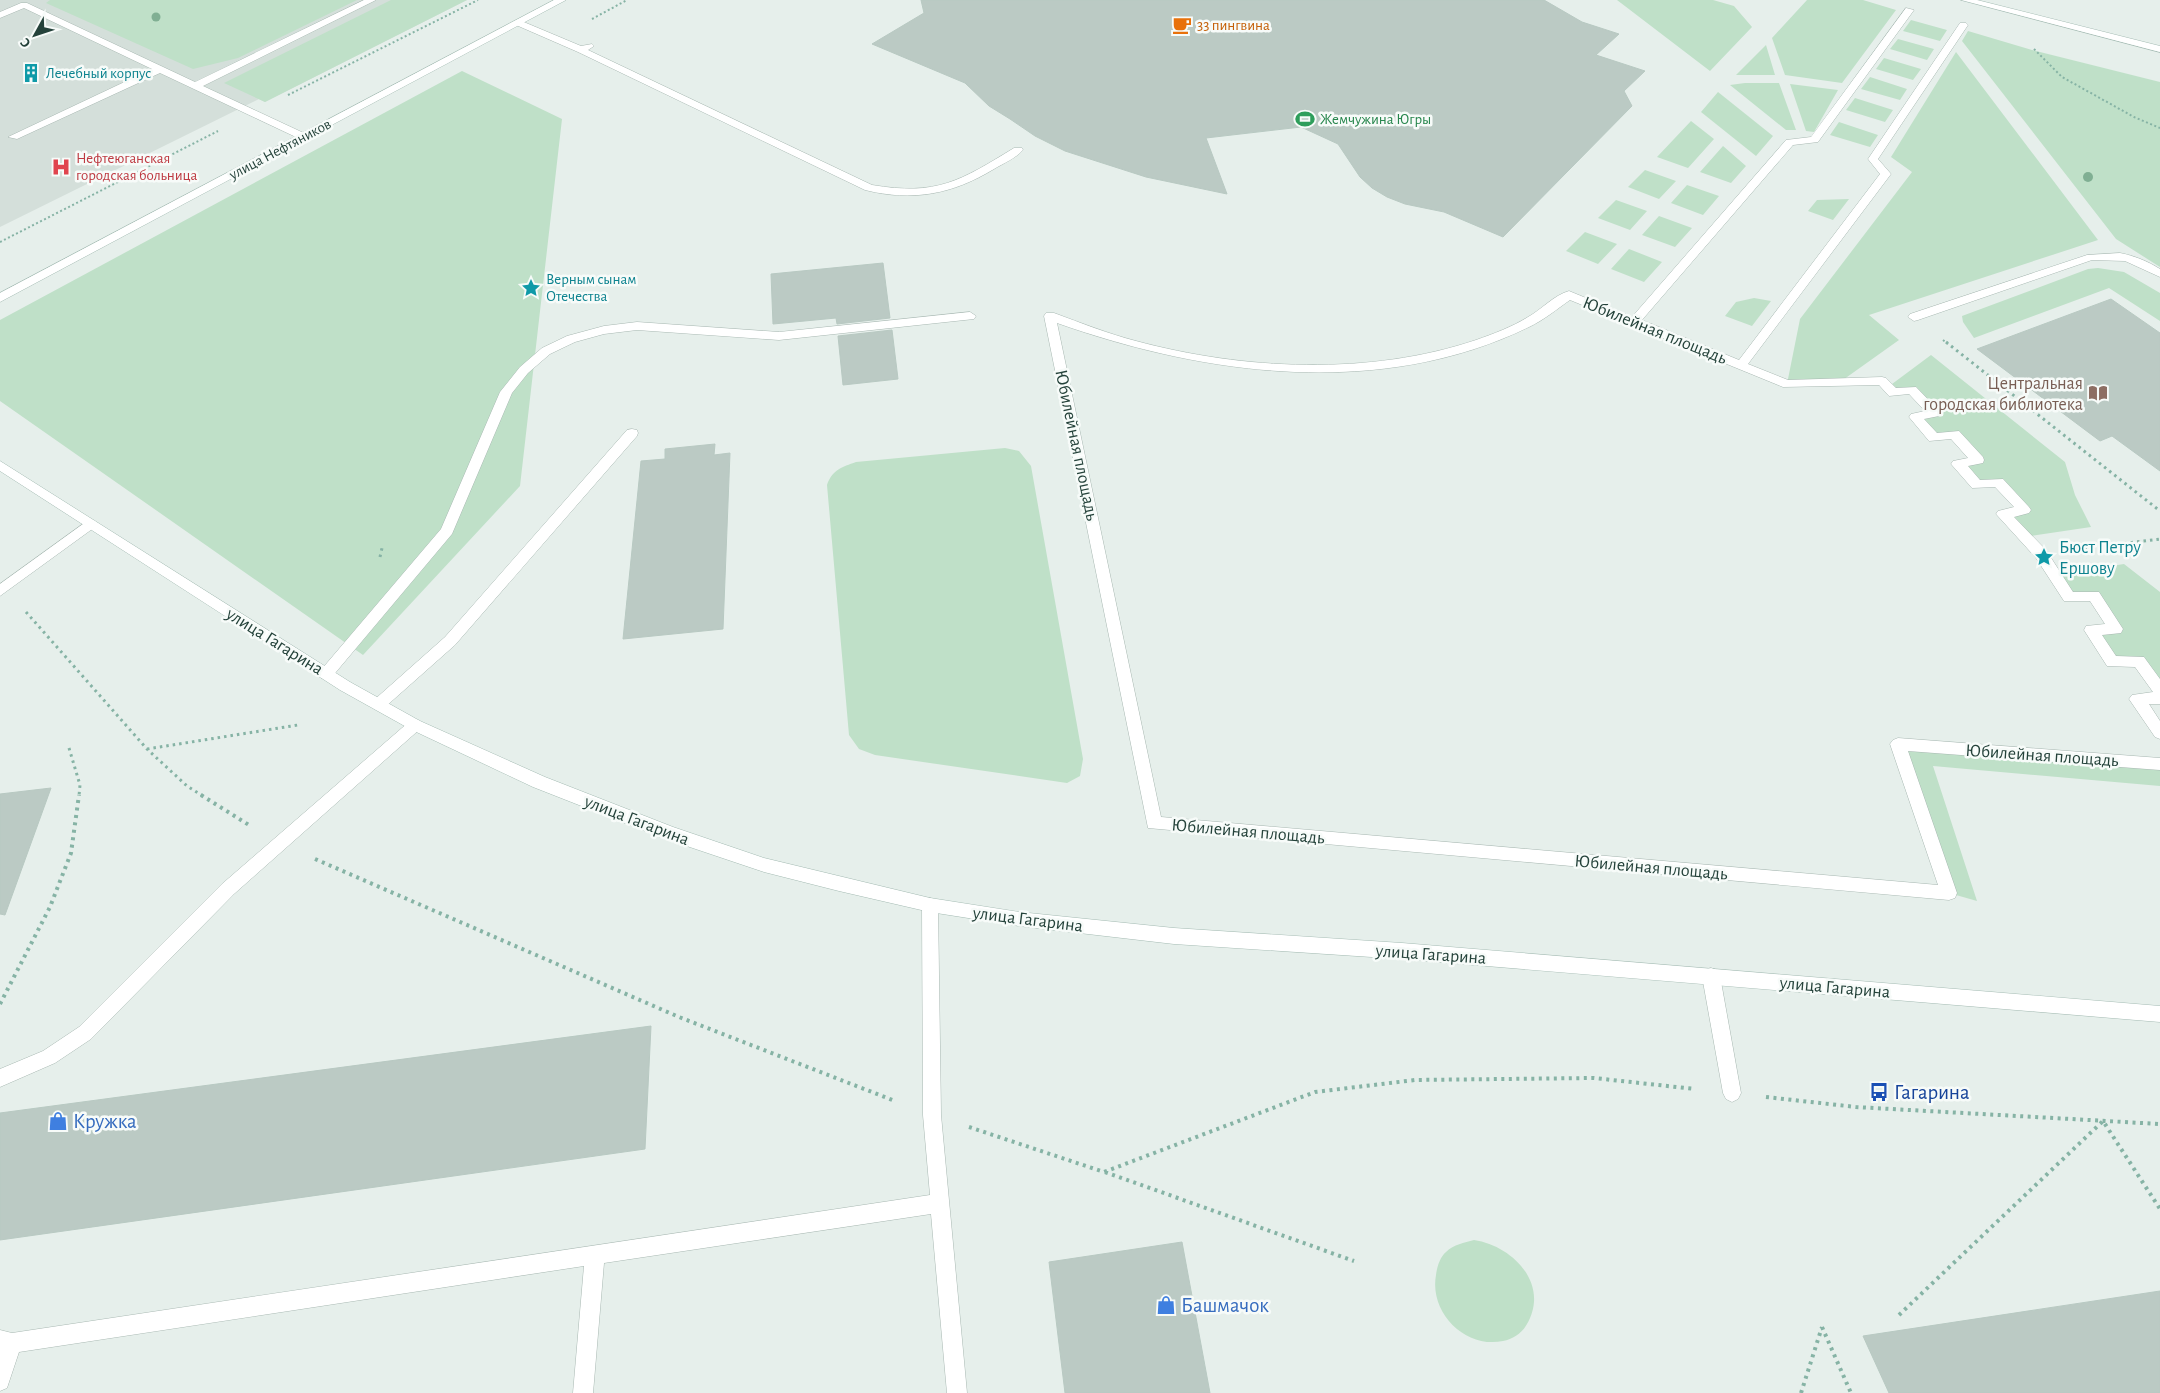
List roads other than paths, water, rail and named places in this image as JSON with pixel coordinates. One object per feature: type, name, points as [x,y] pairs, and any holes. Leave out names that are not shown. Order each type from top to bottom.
[{"type":"street","points":[[0,15],[4,0]]},
{"type":"street","points":[[196,86],[371,0]]},
{"type":"street","name":"улица Нефтяников","points":[[0,298],[561,0]]},
{"type":"street","points":[[1966,0],[2160,49]]},
{"type":"street","points":[[0,15],[27,3],[304,137]]},
{"type":"street","points":[[1634,322],[1790,142],[1814,140],[1909,10]]},
{"type":"street","points":[[518,22],[585,48],[869,188],[899,194],[932,193],[963,183],[1018,150]]},
{"type":"street","points":[[1741,365],[1886,174],[1873,159],[1963,25]]},
{"type":"street","points":[[13,138],[160,69]]},
{"type":"street","points":[[1914,317],[2091,257],[2116,254],[2138,260],[2160,274]]},
{"type":"street","name":"Юбилейная площадь","points":[[2160,690],[2140,661],[2112,662],[2091,630],[2116,628],[2094,596],[2069,597],[2041,554],[2003,514],[2024,510],[1998,482],[1977,485],[1958,464],[1978,460],[1954,434],[1934,438],[1915,417],[1935,413],[1912,390],[1893,393],[1882,381],[1787,384],[1569,295],[1526,324],[1478,342],[1417,359],[1350,367],[1291,367],[1214,361],[1145,347],[1050,316],[1154,823],[1949,893],[1898,744],[2160,764]]},
{"type":"street","points":[[326,674],[447,531],[506,392],[524,370],[546,351],[571,340],[604,330],[637,326],[779,336],[970,316]]},
{"type":"street","points":[[378,704],[450,641],[632,433]]},
{"type":"street","name":"улица Гагарина","points":[[0,465],[326,674],[415,725],[538,782],[669,833],[764,865],[930,905],[1019,919],[1174,936],[1402,951],[2160,1014]]},
{"type":"street","points":[[2,589],[90,524]]},
{"type":"street","points":[[2160,698],[2137,699],[2160,733]]},
{"type":"street","points":[[0,1078],[49,1057],[85,1033],[228,888],[415,725]]},
{"type":"street","points":[[930,905],[932,1115],[957,1393]]},
{"type":"street","points":[[1711,976],[1732,1093]]},
{"type":"street","points":[[0,1382],[6,1342],[939,1203]]},
{"type":"street","points":[[583,1393],[594,1255]]},
{"type":"place","name":"33 пингвина","points":[[1182,25]]},
{"type":"place","name":"Лечебный корпус","points":[[31,73]]},
{"type":"place","name":"Жемчужина Югры","points":[[1305,119]]},
{"type":"place","name":"Нефтеюганская городская больница","points":[[61,167]]},
{"type":"place","name":"Верным сынам Отечества","points":[[531,288]]},
{"type":"place","name":"Центральная городская библиотека","points":[[2098,393]]},
{"type":"place","name":"Бюст Петру Ершову","points":[[2044,557]]},
{"type":"place","name":"Гагарина","points":[[1879,1092]]},
{"type":"place","name":"Кружка","points":[[58,1121]]},
{"type":"place","name":"Башмачок","points":[[1166,1305]]}]
